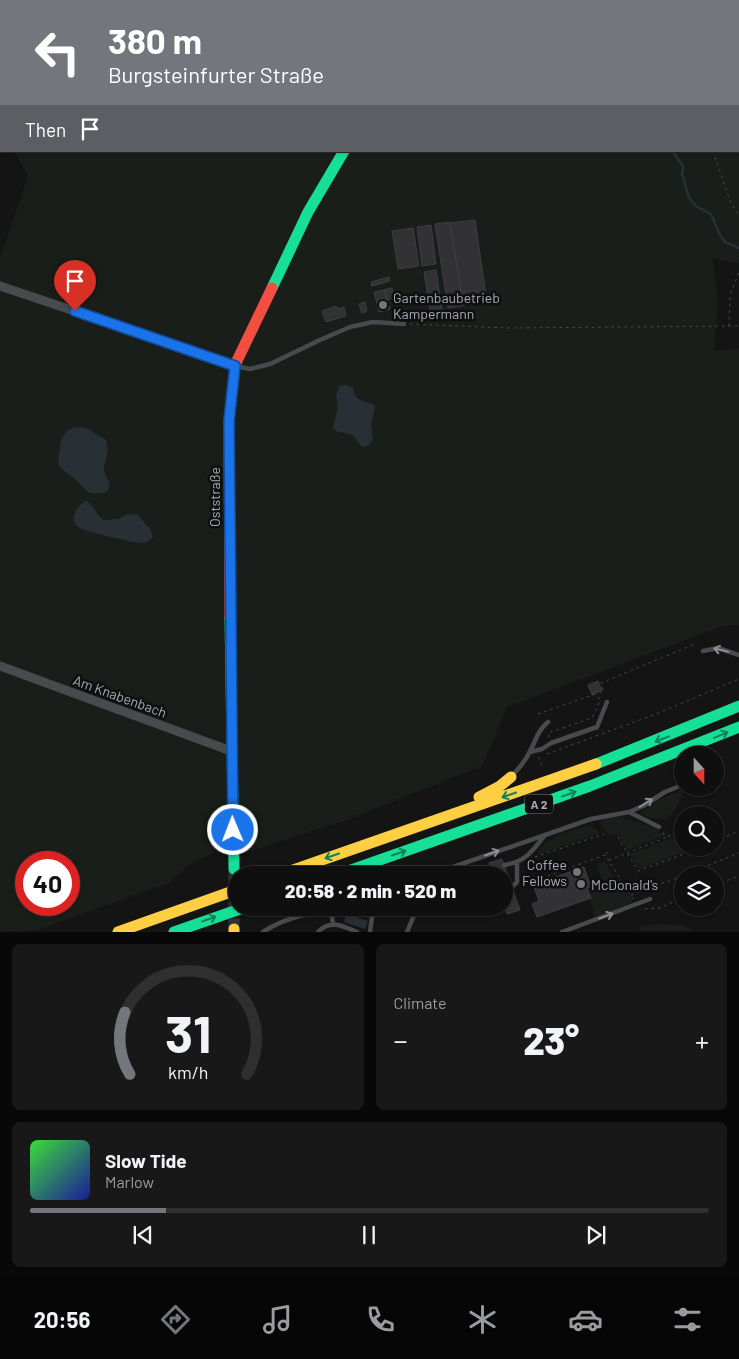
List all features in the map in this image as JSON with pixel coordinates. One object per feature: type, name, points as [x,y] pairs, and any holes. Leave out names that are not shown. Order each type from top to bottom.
[{"type":"main road","name":"Oststraße","points":[[234,866],[231,751],[229,421],[235,366],[308,212],[343,152]]},
{"type":"main road","name":"A 2","points":[[305,866],[588,768],[678,733],[739,706]]},
{"type":"main road","name":"A 2","points":[[363,866],[594,785],[739,727]]},
{"type":"main road","points":[[444,817],[500,786],[511,777]]},
{"type":"main road","points":[[118,932],[228,893]]},
{"type":"main road","points":[[174,932],[228,913]]},
{"type":"street","points":[[0,286],[235,366]]},
{"type":"street","name":"Am Knabenbach","points":[[0,666],[231,751]]},
{"type":"lane","points":[[235,366],[250,370],[270,364],[350,327],[373,322],[404,324]]},
{"type":"lane","points":[[704,651],[718,648],[739,655]]},
{"type":"lane","points":[[530,752],[597,727],[607,702]]},
{"type":"lane","points":[[511,777],[530,752],[541,728],[548,722]]},
{"type":"lane","points":[[455,866],[591,819],[629,812],[674,788]]},
{"type":"lane","points":[[629,812],[659,827]]},
{"type":"lane","points":[[504,865],[517,863],[527,856],[546,834]]},
{"type":"lane","points":[[513,886],[517,882],[517,863]]},
{"type":"lane","points":[[562,932],[650,899]]},
{"type":"lane","points":[[263,932],[278,922],[297,916]]},
{"type":"lane","points":[[332,916],[334,924]]},
{"type":"lane","points":[[370,932],[371,916]]},
{"type":"lane","points":[[408,932],[415,916]]},
{"type":"lane","points":[[318,932],[322,928],[334,924],[357,932]]},
{"type":"path","points":[[713,152],[730,201],[739,216]]},
{"type":"path","points":[[729,326],[730,294],[739,272]]},
{"type":"path","points":[[404,324],[508,328],[739,326]]},
{"type":"path","points":[[538,714],[604,691],[601,683],[695,644]]},
{"type":"path","points":[[546,754],[656,714],[739,678]]},
{"type":"path","points":[[551,743],[548,733],[592,718],[600,701],[597,693]]},
{"type":"path","points":[[538,757],[542,767]]},
{"type":"path","points":[[659,827],[661,832],[674,838]]},
{"type":"path","points":[[724,837],[739,831]]},
{"type":"path","points":[[527,856],[536,857],[604,834]]},
{"type":"path","points":[[618,836],[638,871],[678,856]]},
{"type":"path","points":[[608,860],[670,836]]},
{"type":"path","points":[[518,875],[536,880],[605,855],[609,849]]},
{"type":"path","points":[[706,866],[739,853]]},
{"type":"path","points":[[605,855],[637,905],[642,908],[653,909],[674,901]]},
{"type":"path","points":[[724,882],[739,876]]},
{"type":"path","points":[[630,896],[674,879]]},
{"type":"shaded area","points":[[10,152],[739,152],[739,263],[713,259],[718,302],[714,350],[739,349],[739,625],[723,626],[507,707],[482,766],[349,819],[245,853],[218,851],[190,864],[169,883],[80,915],[80,851],[15,851],[15,916],[76,916],[34,931],[0,932],[0,258],[28,176],[16,154]]},
{"type":"shaded area","points":[[346,385],[353,388],[358,398],[373,404],[375,407],[371,425],[373,439],[370,444],[364,447],[360,445],[353,435],[336,431],[333,427],[338,408],[336,395],[339,386]]},
{"type":"shaded area","points":[[75,427],[86,428],[106,440],[107,453],[104,470],[109,486],[106,492],[91,493],[87,491],[58,464],[61,440],[67,431]]},
{"type":"shaded area","points":[[86,501],[104,520],[119,519],[125,515],[137,514],[150,529],[153,536],[147,542],[140,543],[80,528],[76,525],[74,517],[79,506]]},
{"type":"shaded area","points":[[674,793],[674,796],[682,796],[677,806],[674,806],[673,813],[669,816],[658,819],[641,814],[641,811]]},
{"type":"shaded area","points":[[610,817],[635,821],[666,835],[628,850],[618,835],[607,834],[600,823]]},
{"type":"shaded area","points":[[586,826],[592,826],[600,833],[538,855],[537,853],[553,838]]},
{"type":"shaded area","points":[[674,839],[674,856],[639,869],[630,854]]},
{"type":"shaded area","points":[[605,861],[615,881],[619,879],[633,903],[595,917],[589,894],[605,888],[597,864]]},
{"type":"shaded area","points":[[346,916],[368,921],[365,929],[344,922]]},
{"type":"shaded area","points":[[682,924],[693,931],[638,931],[642,925]]},
{"type":"building","points":[[475,220],[487,302],[463,305],[450,223]]},
{"type":"building","points":[[450,222],[463,306],[448,308],[435,224]]},
{"type":"building","points":[[431,225],[436,264],[422,266],[417,227]]},
{"type":"building","points":[[413,228],[419,266],[398,269],[392,231]]},
{"type":"building","points":[[436,270],[442,309],[430,310],[424,272]]},
{"type":"building","points":[[389,277],[390,281],[372,286],[371,282]]},
{"type":"building","points":[[392,288],[394,298],[387,300],[384,290]]},
{"type":"building","name":"Gartenbaubetrieb Kampermann","points":[[384,290],[390,309],[379,312],[374,292]]},
{"type":"building","points":[[365,302],[367,311],[362,313],[359,304]]},
{"type":"building","points":[[336,306],[337,309],[344,307],[346,316],[326,322],[322,311]]},
{"type":"building","points":[[598,681],[602,690],[592,695],[588,685]]},
{"type":"building","points":[[502,859],[504,866],[490,866],[489,863]]},
{"type":"building","points":[[584,867],[591,887],[587,888],[591,898],[537,917],[532,904],[539,901],[533,885]]},
{"type":"building","points":[[513,890],[520,910],[513,912]]},
{"type":"waterway","points":[[673,152],[683,166],[682,174],[689,198],[696,206],[711,214],[725,242],[739,248]]},
{"type":"tunnel","points":[[234,916],[234,929]]},
{"type":"traffic: fast","points":[[272,288],[308,212],[343,152]]},
{"type":"traffic: fast","points":[[230,618],[234,866]]},
{"type":"traffic: fast","points":[[596,764],[739,706]]},
{"type":"traffic: fast","points":[[363,866],[590,786],[739,727]]},
{"type":"traffic: fast","points":[[174,932],[228,913]]},
{"type":"traffic: slow","points":[[305,866],[596,764]]},
{"type":"traffic: slow","points":[[479,797],[500,786],[511,777]]},
{"type":"traffic: slow","points":[[118,932],[228,893]]},
{"type":"traffic: jam","points":[[230,618],[229,421],[235,365],[272,288]]},
{"type":"place","name":"Gartenbaubetrieb Kampermann","points":[[383,305]]},
{"type":"place","name":"Coffee Fellows","points":[[577,872]]},
{"type":"place","name":"McDonald's","points":[[581,884]]},
{"type":"route","points":[[75,311],[235,366],[229,421],[233,830]]}]
